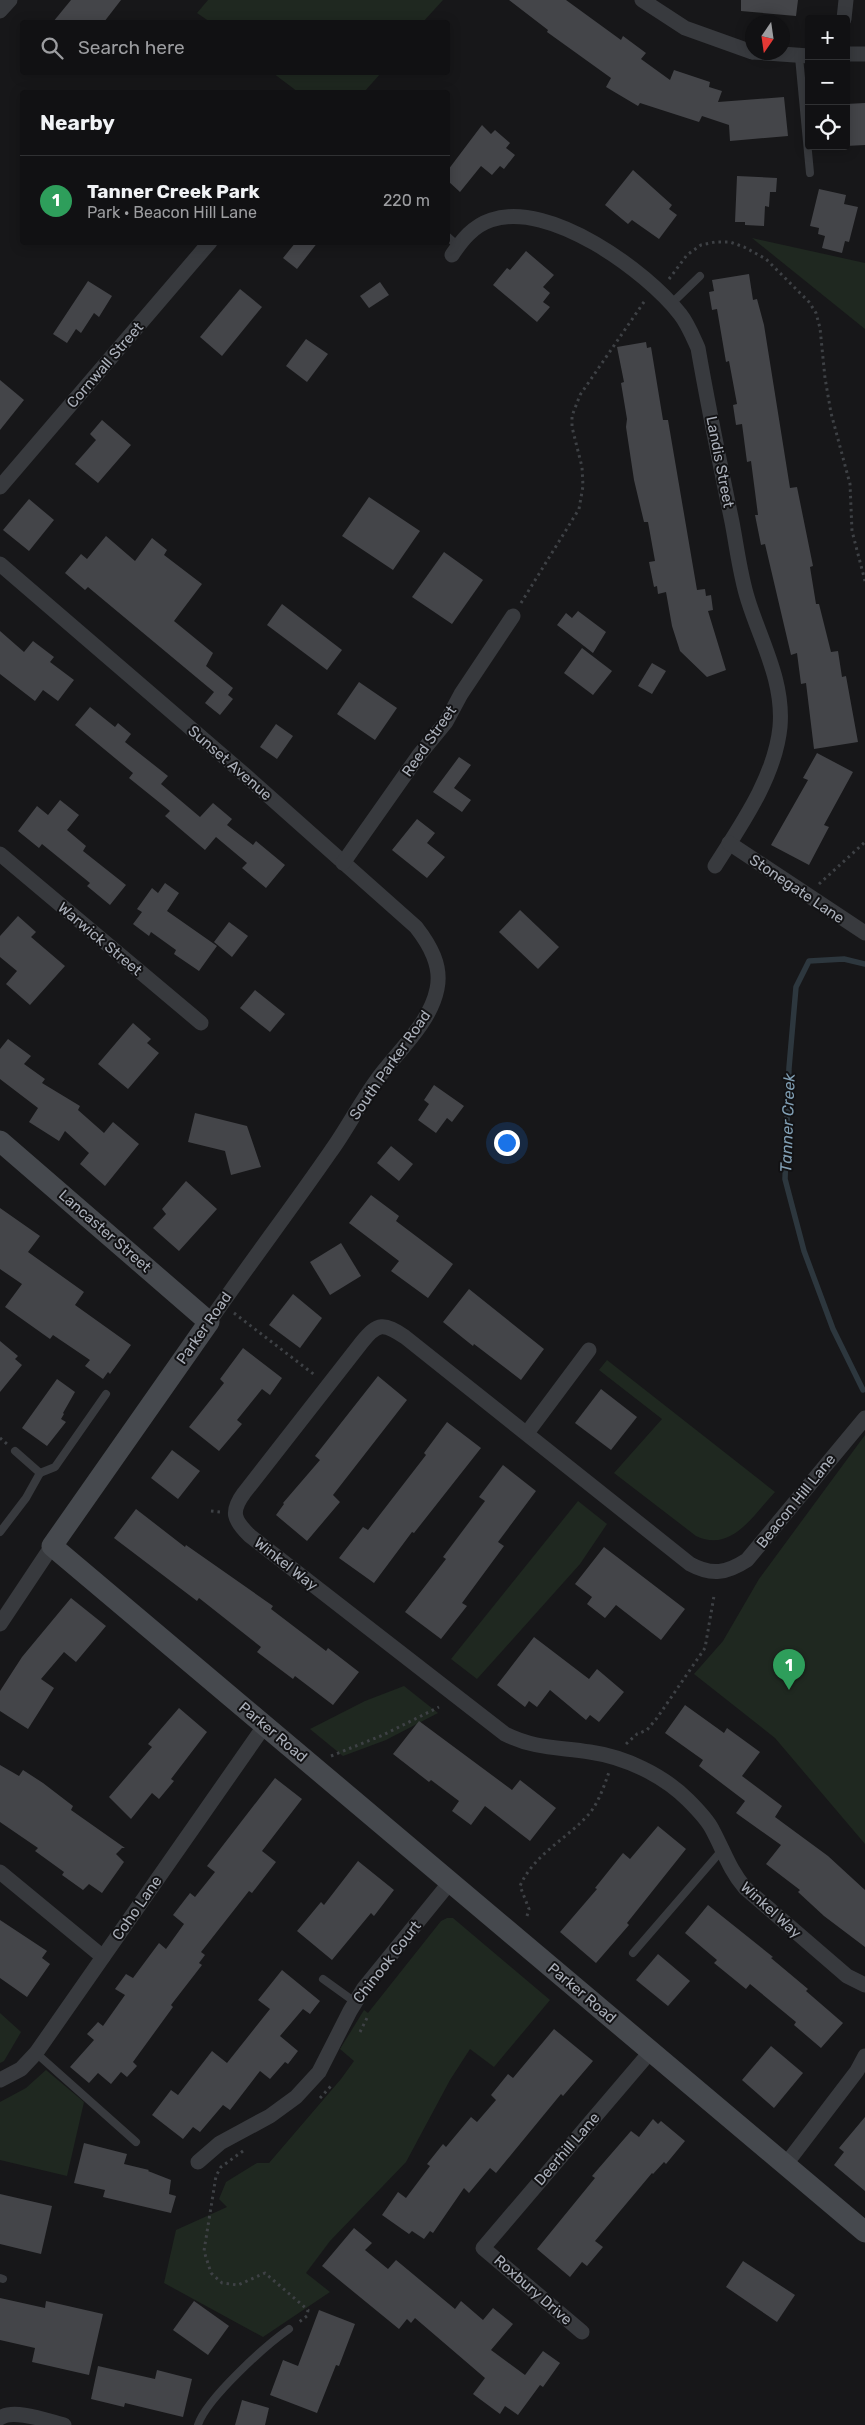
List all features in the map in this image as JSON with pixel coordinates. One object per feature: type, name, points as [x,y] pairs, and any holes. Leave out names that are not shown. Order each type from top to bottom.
[{"type":"street","points":[[0,11],[10,0]]},
{"type":"street","points":[[642,0],[685,28],[745,49]]},
{"type":"street","points":[[844,15],[846,0]]},
{"type":"street","points":[[850,54],[865,54]]},
{"type":"street","points":[[790,55],[804,56]]},
{"type":"street","name":"Landis Street","points":[[452,246],[478,226],[492,220],[522,216],[559,225],[597,244],[658,289],[682,316],[698,348],[748,599],[774,671],[780,700],[780,728],[775,752],[767,774],[715,866]]},
{"type":"street","name":"Cornwall Street","points":[[0,486],[207,245]]},
{"type":"street","name":"Sunset Avenue","points":[[0,564],[245,775],[416,927],[432,951],[438,976]]},
{"type":"street","name":"Reed Street","points":[[343,864],[419,755],[446,722],[461,694],[513,616]]},
{"type":"street","name":"Stonegate Lane","points":[[729,843],[865,933]]},
{"type":"street","name":"Warwick Street","points":[[0,854],[201,1024]]},
{"type":"street","name":"South Parker Road","points":[[332,1150],[376,1081],[430,1008],[437,990],[438,976]]},
{"type":"street","name":"Lancaster Street","points":[[0,1142],[209,1322]]},
{"type":"street","name":"Parker Road","points":[[332,1150],[228,1308],[209,1322],[52,1546],[865,2232]]},
{"type":"street","name":"Winkel Way","points":[[720,1572],[706,1571],[690,1564],[527,1433],[405,1337],[388,1326],[380,1326],[371,1331],[362,1342],[244,1493],[237,1503],[235,1514],[238,1524],[249,1535],[506,1734],[518,1741],[559,1750],[591,1752],[646,1770],[687,1799],[712,1828],[733,1874],[745,1888],[848,1976],[865,1985]]},
{"type":"street","points":[[527,1433],[589,1350]]},
{"type":"street","name":"Beacon Hill Lane","points":[[720,1572],[734,1568],[747,1560],[817,1477],[850,1433],[865,1418]]},
{"type":"street","points":[[2,1617],[52,1546]]},
{"type":"street","name":"Coho Lane","points":[[0,2080],[21,2069],[36,2053],[265,1725]]},
{"type":"street","points":[[0,1872],[103,1957]]},
{"type":"street","name":"Chinook Court","points":[[198,2162],[220,2143],[270,2116],[296,2097],[319,2072],[355,2002],[451,1881]]},
{"type":"street","name":"Deerhill Lane","points":[[483,2248],[651,2051]]},
{"type":"street","points":[[786,2164],[857,2070],[865,2056]]},
{"type":"street","name":"Roxbury Drive","points":[[483,2248],[582,2332]]},
{"type":"street","points":[[3,2416],[64,2425]]},
{"type":"lane","points":[[804,56],[810,173]]},
{"type":"lane","points":[[672,304],[700,276]]},
{"type":"lane","points":[[0,1532],[26,1498],[40,1473],[55,1467],[106,1394]]},
{"type":"lane","points":[[15,1451],[40,1473]]},
{"type":"lane","points":[[633,1953],[722,1850]]},
{"type":"lane","points":[[323,1979],[355,2002]]},
{"type":"lane","points":[[36,2053],[136,2142]]},
{"type":"lane","points":[[198,2425],[214,2399],[271,2342],[290,2329]]},
{"type":"path","points":[[666,282],[687,255],[701,245],[722,242],[744,246],[757,253],[796,286],[813,307],[820,328],[825,378],[851,494],[851,526],[865,581]]},
{"type":"path","points":[[513,616],[579,509],[583,486],[582,467],[572,426],[572,416],[580,396],[587,382],[648,297]]},
{"type":"path","points":[[817,886],[865,842]]},
{"type":"path","points":[[228,1308],[310,1371]]},
{"type":"path","points":[[629,1739],[647,1730],[705,1648],[714,1596]]},
{"type":"path","points":[[331,1756],[440,1708]]},
{"type":"path","points":[[527,1916],[529,1909],[520,1886],[524,1877],[546,1852],[589,1814],[598,1802],[607,1778]]},
{"type":"path","points":[[214,2196],[204,2251],[211,2273],[222,2283],[238,2285],[264,2273],[308,2310]]},
{"type":"shaded area","points":[[208,0],[443,0],[425,20],[207,20],[197,13]]},
{"type":"shaded area","points":[[276,75],[379,75],[366,90],[295,90]]},
{"type":"shaded area","points":[[752,238],[865,263],[865,329]]},
{"type":"shaded area","points":[[607,1360],[775,1492],[741,1529],[731,1536],[720,1540],[709,1540],[696,1536],[614,1473],[662,1419],[599,1370]]},
{"type":"shaded area","points":[[865,1435],[865,1844],[775,1738],[694,1674],[723,1641],[759,1579]]},
{"type":"shaded area","points":[[578,1501],[607,1524],[580,1564],[477,1679],[451,1659]]},
{"type":"shaded area","points":[[404,1686],[438,1713],[386,1740],[343,1756],[310,1729],[365,1701]]},
{"type":"shaded area","points":[[453,1918],[550,2000],[494,2067],[470,2049],[450,2080],[406,2162],[330,2241],[306,2273],[330,2292],[263,2337],[164,2283],[176,2230],[227,2207],[219,2199],[226,2182],[257,2163],[269,2163],[341,2079],[354,2061],[340,2049],[364,2010],[368,2013],[441,1921]]},
{"type":"shaded area","points":[[0,2013],[21,2032],[4,2061],[0,2063]]},
{"type":"shaded area","points":[[46,2070],[84,2102],[67,2176],[0,2160],[0,2102],[26,2088]]},
{"type":"building","points":[[71,0],[121,0],[106,20],[55,20]]},
{"type":"building","points":[[509,0],[566,0],[621,40],[623,36],[646,53],[641,59],[670,80],[674,70],[710,82],[709,87],[722,91],[718,102],[784,97],[788,136],[730,141],[729,125],[702,116],[699,122],[640,103],[638,106],[606,87],[611,78],[547,32],[548,30]]},
{"type":"building","points":[[741,0],[798,0],[796,16],[741,11]]},
{"type":"building","points":[[865,103],[865,145],[850,146],[850,104]]},
{"type":"building","points":[[482,125],[491,134],[495,130],[510,143],[506,148],[515,155],[504,169],[500,166],[492,175],[481,166],[460,192],[450,183],[450,167]]},
{"type":"building","points":[[633,170],[672,205],[669,209],[677,215],[659,239],[632,220],[628,224],[605,205]]},
{"type":"building","points":[[737,176],[777,178],[776,192],[770,192],[769,207],[765,206],[764,226],[745,225],[745,222],[735,222]]},
{"type":"building","points":[[819,189],[846,195],[844,204],[858,207],[849,242],[845,241],[842,253],[822,248],[825,236],[818,234],[819,228],[810,226]]},
{"type":"building","points":[[294,245],[316,245],[297,269],[283,258]]},
{"type":"building","points":[[526,251],[554,275],[543,287],[550,293],[543,302],[550,307],[537,322],[493,285],[507,268],[510,270]]},
{"type":"building","points":[[749,274],[753,300],[757,299],[764,325],[790,488],[797,487],[813,566],[810,567],[816,604],[819,604],[831,652],[838,651],[842,677],[846,676],[858,742],[814,749],[806,683],[801,684],[797,653],[791,655],[765,544],[761,545],[755,515],[758,515],[751,461],[747,462],[742,424],[736,425],[733,405],[737,404],[729,361],[726,362],[717,309],[712,310],[709,292],[714,291],[712,280]]},
{"type":"building","points":[[88,281],[112,296],[99,317],[94,313],[81,333],[76,329],[67,343],[53,334]]},
{"type":"building","points":[[380,282],[389,295],[369,308],[360,296]]},
{"type":"building","points":[[240,289],[262,307],[222,356],[200,337]]},
{"type":"building","points":[[306,339],[328,354],[307,382],[286,366]]},
{"type":"building","points":[[646,342],[647,348],[651,347],[663,420],[668,420],[697,590],[705,589],[706,596],[711,595],[713,610],[708,611],[726,670],[707,677],[680,651],[672,626],[666,592],[658,594],[657,586],[654,587],[649,562],[655,561],[648,522],[644,522],[634,480],[621,383],[624,382],[617,347]]},
{"type":"building","points":[[0,380],[24,400],[0,430]]},
{"type":"building","points":[[102,420],[131,445],[98,483],[75,464],[96,440],[90,434]]},
{"type":"building","points":[[369,497],[420,531],[393,570],[342,536]]},
{"type":"building","points":[[29,499],[54,520],[29,551],[3,530]]},
{"type":"building","points":[[106,536],[135,561],[152,538],[167,550],[164,555],[202,584],[174,621],[213,653],[206,666],[233,688],[228,695],[233,699],[220,715],[205,703],[214,692],[88,587],[85,590],[65,573],[81,554],[87,559]]},
{"type":"building","points":[[444,552],[483,580],[452,624],[412,597]]},
{"type":"building","points":[[282,604],[342,650],[327,670],[267,625]]},
{"type":"building","points":[[578,611],[606,632],[593,653],[557,625],[566,613],[572,618]]},
{"type":"building","points":[[0,631],[24,652],[33,641],[54,657],[50,662],[74,680],[58,701],[43,690],[35,701],[0,674]]},
{"type":"building","points":[[582,648],[612,671],[593,695],[564,673]]},
{"type":"building","points":[[652,663],[666,671],[652,694],[638,686]]},
{"type":"building","points":[[359,682],[397,708],[375,740],[337,714]]},
{"type":"building","points":[[90,707],[115,727],[118,723],[131,734],[125,742],[168,776],[161,784],[200,817],[213,803],[232,819],[227,825],[253,845],[256,841],[285,865],[266,888],[242,868],[247,863],[216,837],[205,850],[165,816],[170,811],[129,778],[133,773],[75,725]]},
{"type":"building","points":[[276,724],[293,736],[277,759],[260,747]]},
{"type":"building","points":[[817,753],[853,772],[824,825],[829,827],[809,865],[771,845],[808,780],[803,778]]},
{"type":"building","points":[[459,757],[471,765],[454,788],[471,800],[462,812],[433,792]]},
{"type":"building","points":[[60,800],[79,815],[67,830],[86,846],[83,851],[126,885],[110,905],[87,886],[90,883],[42,844],[39,848],[18,831],[37,806],[48,815]]},
{"type":"building","points":[[417,819],[435,833],[427,843],[445,857],[427,878],[392,850]]},
{"type":"building","points":[[165,883],[179,893],[167,911],[217,946],[199,971],[174,954],[176,950],[151,932],[149,936],[133,924],[142,912],[137,909],[152,888],[158,893]]},
{"type":"building","points":[[520,910],[559,947],[538,969],[499,932]]},
{"type":"building","points":[[18,916],[36,932],[31,937],[65,966],[30,1005],[6,984],[17,971],[0,957],[0,936]]},
{"type":"building","points":[[229,922],[248,936],[232,957],[214,942]]},
{"type":"building","points":[[255,990],[285,1014],[270,1032],[240,1008]]},
{"type":"building","points":[[133,1023],[151,1039],[147,1043],[159,1053],[128,1089],[98,1064]]},
{"type":"building","points":[[8,1039],[31,1056],[24,1064],[45,1079],[42,1083],[80,1106],[78,1110],[104,1133],[113,1122],[139,1144],[105,1186],[80,1164],[89,1153],[65,1131],[59,1141],[29,1122],[38,1108],[0,1079],[0,1049]]},
{"type":"building","points":[[434,1085],[464,1106],[452,1122],[447,1118],[436,1133],[418,1120],[429,1104],[424,1100]]},
{"type":"building","points":[[195,1113],[247,1126],[261,1167],[231,1175],[225,1151],[188,1142]]},
{"type":"building","points":[[391,1146],[413,1164],[399,1181],[377,1163]]},
{"type":"building","points":[[186,1181],[217,1209],[179,1251],[153,1228],[166,1214],[162,1209]]},
{"type":"building","points":[[371,1195],[399,1216],[396,1221],[453,1264],[428,1298],[391,1271],[399,1261],[349,1223]]},
{"type":"building","points":[[0,1208],[40,1236],[28,1252],[84,1292],[75,1305],[131,1345],[110,1374],[108,1372],[103,1379],[85,1366],[90,1360],[53,1335],[50,1339],[5,1307],[22,1284],[0,1269]]},
{"type":"building","points":[[341,1243],[361,1276],[330,1295],[310,1262]]},
{"type":"building","points":[[469,1289],[544,1349],[521,1380],[443,1322]]},
{"type":"building","points":[[293,1294],[322,1318],[300,1348],[269,1325]]},
{"type":"building","points":[[0,1341],[18,1356],[15,1359],[22,1365],[0,1392]]},
{"type":"building","points":[[243,1348],[282,1378],[270,1395],[262,1389],[237,1420],[242,1424],[219,1451],[189,1427],[224,1383],[220,1379]]},
{"type":"building","points":[[378,1376],[407,1400],[333,1495],[340,1502],[307,1541],[276,1515],[283,1503],[320,1460],[315,1456]]},
{"type":"building","points":[[57,1379],[75,1392],[61,1419],[66,1422],[47,1446],[22,1428]]},
{"type":"building","points":[[601,1389],[637,1417],[611,1450],[575,1423]]},
{"type":"building","points":[[447,1422],[481,1448],[414,1533],[412,1532],[374,1583],[339,1558],[363,1527],[368,1530],[426,1455],[424,1453]]},
{"type":"building","points":[[172,1450],[200,1471],[178,1499],[151,1478]]},
{"type":"building","points":[[503,1465],[536,1491],[498,1542],[504,1546],[462,1603],[467,1606],[441,1639],[405,1612],[446,1559],[443,1557],[485,1501],[479,1497]]},
{"type":"building","points":[[136,1509],[185,1547],[186,1545],[273,1606],[271,1609],[326,1651],[328,1648],[359,1672],[333,1705],[295,1676],[293,1679],[257,1652],[261,1647],[199,1598],[197,1601],[114,1538]]},
{"type":"building","points":[[604,1547],[685,1609],[661,1640],[616,1605],[605,1618],[587,1604],[592,1597],[575,1584]]},
{"type":"building","points":[[71,1598],[106,1626],[76,1662],[64,1652],[41,1679],[54,1688],[28,1729],[0,1711],[0,1691],[22,1657]]},
{"type":"building","points":[[534,1637],[589,1679],[597,1669],[624,1692],[599,1722],[590,1715],[586,1720],[550,1690],[537,1707],[529,1701],[525,1707],[497,1685]]},
{"type":"building","points":[[685,1705],[724,1733],[727,1728],[760,1752],[742,1776],[782,1806],[775,1817],[828,1856],[865,1890],[865,1947],[824,1916],[798,1892],[800,1890],[766,1864],[781,1845],[736,1813],[745,1801],[699,1766],[703,1760],[665,1733]]},
{"type":"building","points":[[179,1708],[207,1732],[171,1779],[174,1781],[159,1799],[152,1793],[131,1819],[109,1797],[152,1747],[148,1744]]},
{"type":"building","points":[[419,1721],[512,1790],[520,1780],[556,1808],[530,1841],[485,1806],[471,1825],[452,1811],[459,1801],[431,1780],[429,1782],[393,1754]]},
{"type":"building","points":[[0,1765],[19,1776],[23,1770],[43,1783],[73,1806],[71,1810],[125,1848],[122,1848],[116,1854],[124,1862],[102,1893],[89,1884],[83,1890],[62,1875],[64,1872],[35,1851],[38,1848],[0,1822]]},
{"type":"building","points":[[275,1778],[302,1799],[262,1851],[276,1862],[252,1893],[249,1891],[201,1952],[205,1955],[199,1963],[202,1965],[171,2005],[173,2007],[133,2062],[137,2066],[127,2077],[121,2072],[111,2084],[98,2073],[89,2083],[70,2067],[94,2040],[87,2034],[98,2022],[103,2026],[125,1995],[115,1989],[126,1974],[133,1978],[159,1943],[166,1949],[184,1924],[173,1915],[190,1893],[195,1897],[215,1872],[207,1866]]},
{"type":"building","points":[[658,1826],[686,1849],[627,1923],[629,1925],[596,1963],[560,1932],[597,1889],[595,1888],[623,1853],[630,1859]]},
{"type":"building","points":[[358,1861],[394,1890],[374,1916],[371,1913],[332,1960],[297,1931],[321,1902],[324,1905]]},
{"type":"building","points":[[708,1905],[773,1957],[771,1958],[808,1989],[806,1991],[843,2023],[821,2048],[794,2025],[796,2022],[750,1984],[746,1989],[714,1963],[717,1960],[685,1933]]},
{"type":"building","points":[[0,1920],[47,1951],[42,1958],[50,1964],[27,1997],[0,1978]]},
{"type":"building","points":[[658,1954],[690,1981],[668,2006],[636,1980]]},
{"type":"building","points":[[282,1970],[320,2001],[310,2014],[303,2009],[280,2036],[298,2051],[288,2064],[285,2062],[270,2079],[260,2071],[230,2110],[223,2105],[200,2132],[193,2127],[183,2139],[152,2115],[171,2090],[178,2095],[212,2051],[227,2063],[270,2009],[258,2000]]},
{"type":"building","points":[[554,2029],[593,2061],[563,2096],[561,2094],[496,2173],[490,2168],[469,2193],[464,2188],[433,2233],[430,2231],[424,2239],[412,2231],[409,2234],[382,2215],[398,2192],[406,2198],[430,2166],[427,2164],[443,2144],[446,2147],[471,2117],[477,2122],[496,2100],[491,2095],[508,2074],[513,2078]]},
{"type":"building","points":[[771,2046],[803,2073],[774,2108],[742,2080]]},
{"type":"building","points":[[865,2117],[865,2191],[834,2165],[844,2152],[839,2148]]},
{"type":"building","points":[[653,2119],[658,2124],[661,2121],[685,2141],[666,2164],[664,2162],[652,2173],[595,2241],[603,2247],[587,2266],[582,2262],[570,2277],[537,2249],[595,2178],[592,2176],[631,2131],[639,2137]]},
{"type":"building","points":[[84,2143],[127,2154],[124,2164],[149,2170],[171,2180],[169,2194],[176,2196],[171,2213],[103,2197],[105,2190],[74,2183]]},
{"type":"building","points":[[0,2194],[52,2206],[41,2254],[0,2244]]},
{"type":"building","points":[[354,2228],[372,2243],[365,2250],[388,2269],[396,2260],[455,2309],[461,2301],[483,2320],[493,2308],[513,2324],[491,2350],[525,2375],[543,2351],[560,2363],[543,2387],[540,2385],[518,2415],[505,2406],[500,2414],[473,2394],[485,2378],[415,2318],[411,2323],[407,2319],[399,2329],[322,2266]]},
{"type":"building","points":[[743,2261],[795,2295],[777,2322],[726,2287]]},
{"type":"building","points":[[0,2298],[45,2308],[46,2301],[103,2314],[89,2375],[32,2362],[35,2348],[0,2340]]},
{"type":"building","points":[[194,2301],[229,2326],[208,2355],[173,2330]]},
{"type":"building","points":[[319,2310],[355,2324],[339,2366],[336,2365],[317,2413],[270,2395],[283,2360],[298,2366]]},
{"type":"building","points":[[98,2366],[155,2379],[157,2370],[192,2379],[183,2417],[125,2403],[124,2407],[91,2399]]},
{"type":"building","points":[[242,2400],[269,2408],[265,2425],[235,2425]]},
{"type":"waterway","name":"Tanner Creek","points":[[863,1390],[833,1329],[804,1251],[785,1179],[789,1068],[796,987],[809,961],[844,959],[865,964]]},
{"type":"place","name":"Tanner Creek Park","points":[[789,1690]]}]
